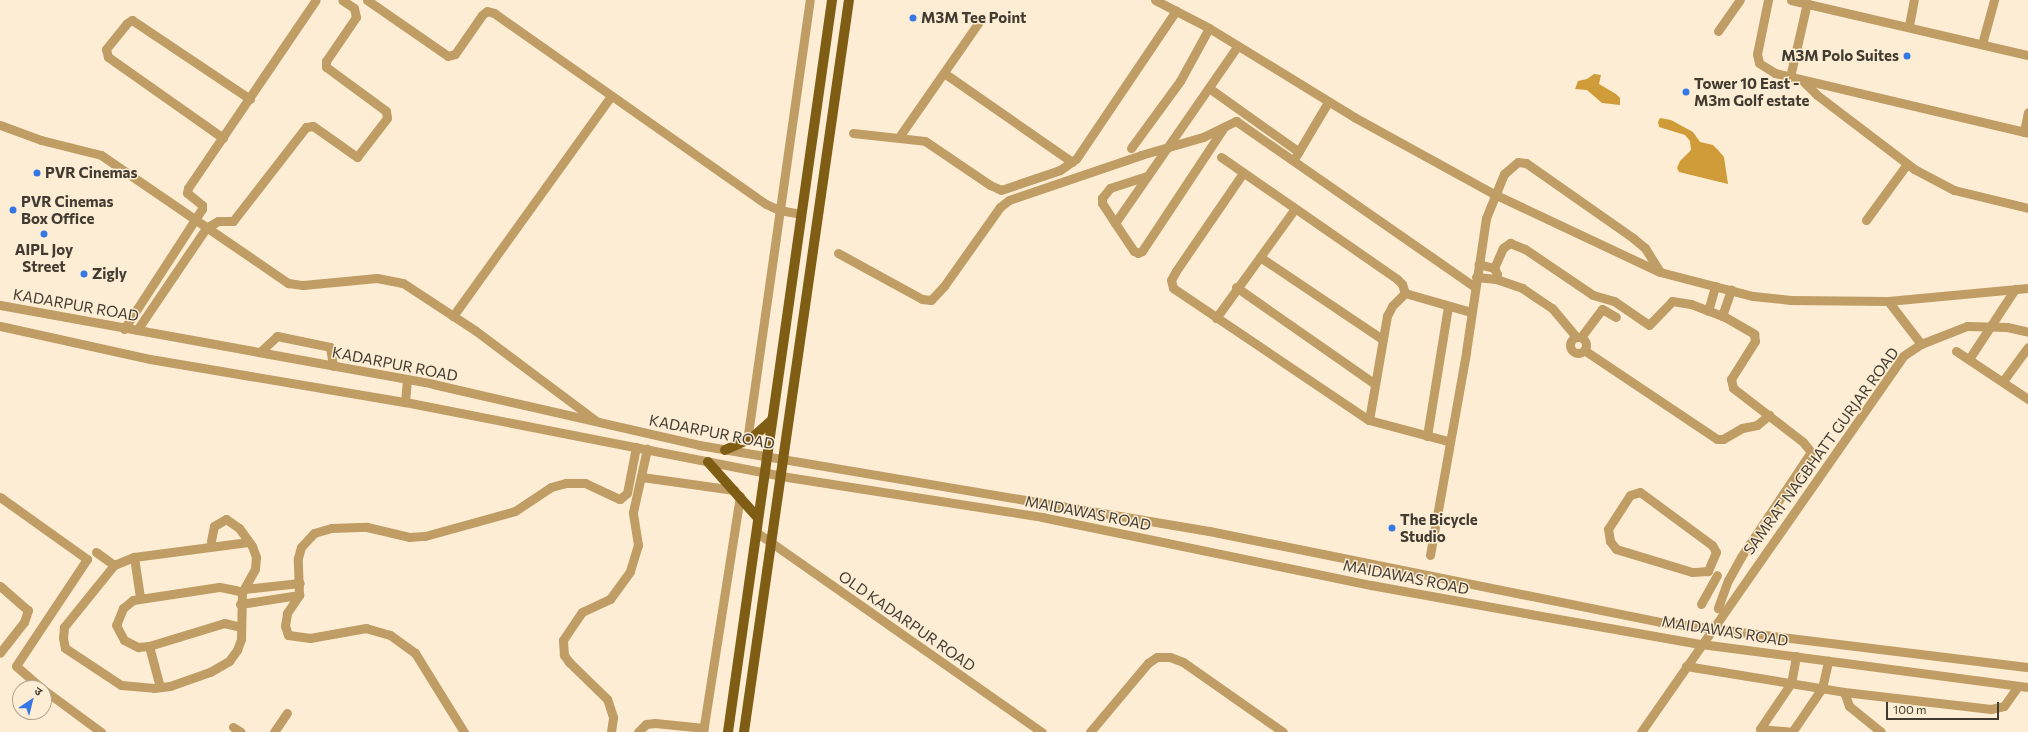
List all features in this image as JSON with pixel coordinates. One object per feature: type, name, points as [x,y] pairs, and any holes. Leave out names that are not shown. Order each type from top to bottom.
[{"type":"main road","points":[[728,732],[832,0]]},
{"type":"main road","points":[[744,732],[849,0]]},
{"type":"main road","points":[[725,450],[747,441],[772,420]]},
{"type":"main road","points":[[708,462],[758,518]]},
{"type":"street","points":[[124,329],[196,221],[202,205],[187,190],[316,0]]},
{"type":"street","points":[[136,330],[206,228],[218,221],[233,221],[308,125],[357,157],[387,118],[386,111],[326,67],[326,61],[356,17],[354,8],[342,0]]},
{"type":"street","points":[[367,0],[448,56],[455,54],[482,14],[491,11],[758,199],[779,210],[801,214]]},
{"type":"street","points":[[747,441],[810,0]]},
{"type":"street","points":[[1155,0],[1209,28],[1328,102],[1494,194],[1660,272],[1753,296],[1791,300],[1888,301],[2028,288]]},
{"type":"street","points":[[1718,31],[1740,0]]},
{"type":"street","points":[[1768,0],[1757,54],[1759,63],[1765,68],[1802,80],[2026,132],[2028,112]]},
{"type":"street","points":[[1791,0],[1908,25],[2028,55]]},
{"type":"street","points":[[1908,25],[1914,0]]},
{"type":"street","points":[[1982,44],[1994,0]]},
{"type":"street","points":[[1790,77],[1807,3]]},
{"type":"street","points":[[854,133],[925,141],[936,146],[990,185],[1001,190],[1060,170],[1072,162],[1176,11]]},
{"type":"street","points":[[223,138],[108,56],[106,49],[127,23],[132,20],[250,99]]},
{"type":"street","points":[[899,137],[979,22]]},
{"type":"street","points":[[1131,148],[1180,81],[1209,28]]},
{"type":"street","points":[[1115,223],[1237,46]]},
{"type":"street","points":[[944,73],[1072,162]]},
{"type":"street","points":[[1802,80],[1817,95],[1907,164],[1954,190],[2028,208]]},
{"type":"street","points":[[1209,88],[1299,152]]},
{"type":"street","points":[[454,316],[611,96]]},
{"type":"street","points":[[1293,160],[1328,102]]},
{"type":"street","points":[[838,253],[922,299],[931,300],[944,286],[1000,207],[1009,200],[1141,155],[1167,149],[1202,137],[1236,121],[1241,123],[1475,287]]},
{"type":"street","points":[[0,125],[41,140],[101,155],[206,228],[288,282],[303,285],[377,278],[394,280],[414,289],[454,316],[600,423]]},
{"type":"street","points":[[1147,176],[1110,188],[1104,194],[1102,203],[1134,251],[1142,251],[1224,126]]},
{"type":"street","points":[[1221,157],[1294,210],[1397,279],[1402,284],[1405,293]]},
{"type":"street","points":[[1430,555],[1448,441],[1466,352],[1486,218],[1494,194],[1504,174],[1518,162],[1526,163],[1633,238],[1645,248],[1660,272]]},
{"type":"street","points":[[1866,220],[1907,164]]},
{"type":"street","points":[[1243,173],[1171,280],[1177,293],[1369,420],[1448,441]]},
{"type":"street","points":[[1216,318],[1236,287],[1294,210]]},
{"type":"street","points":[[1494,268],[1503,248],[1510,243],[1525,249],[1593,296],[1614,301],[1649,325],[1672,301],[1722,316],[1738,324],[1756,338],[1731,384],[1803,442],[1810,449],[1811,454],[1728,580],[1718,608]]},
{"type":"street","points":[[1260,257],[1382,340]]},
{"type":"street","points":[[169,262],[178,268]]},
{"type":"street","points":[[1478,264],[1494,268],[1498,274],[1496,279]]},
{"type":"street","points":[[1476,277],[1496,279],[1522,288],[1548,305],[1578,337],[1586,343],[1584,350]]},
{"type":"street","points":[[1708,311],[1715,286]]},
{"type":"street","points":[[1236,287],[1375,384]]},
{"type":"street","points":[[1969,359],[2015,289]]},
{"type":"street","points":[[1722,316],[1731,290]]},
{"type":"street","points":[[1405,293],[1471,312]]},
{"type":"street","points":[[1369,420],[1387,316],[1392,306],[1405,293]]},
{"type":"street","points":[[146,296],[155,303]]},
{"type":"street","points":[[1888,301],[1921,344]]},
{"type":"street","name":"KADARPUR ROAD","points":[[0,305],[124,329],[407,379],[725,450],[783,459]]},
{"type":"street","points":[[1427,436],[1448,306]]},
{"type":"street","points":[[1616,317],[1602,309],[1571,343],[1571,348],[1577,352],[1584,350],[1717,439],[1723,439],[1742,428],[1757,425],[1769,415]]},
{"type":"street","name":"KADARPUR ROAD","points":[[0,326],[150,359],[405,402],[781,476]]},
{"type":"street","name":"SAMRAT NAGBHATT GURJAR ROAD","points":[[1641,732],[1700,644],[1903,356],[1921,344],[1967,326],[1992,326],[2028,332]]},
{"type":"street","points":[[260,352],[277,336],[330,347],[333,366]]},
{"type":"street","points":[[2003,381],[2028,347]]},
{"type":"street","points":[[1956,351],[2028,399]]},
{"type":"street","points":[[405,402],[407,379]]},
{"type":"street","points":[[464,732],[415,654],[390,634],[366,628],[310,638],[291,638],[288,635],[285,626],[287,613],[299,594],[299,552],[309,536],[322,530],[366,527],[409,537],[425,536],[515,511],[551,487],[566,483],[585,483],[620,499],[627,493],[636,447]]},
{"type":"street","points":[[611,732],[613,717],[607,698],[572,666],[564,655],[562,646],[566,633],[582,612],[610,599],[630,571],[637,550],[633,519],[647,449]]},
{"type":"street","name":"MAIDAWAS ROAD","points":[[783,459],[1209,531],[1559,603],[1711,630],[2028,668]]},
{"type":"street","points":[[638,732],[646,724],[655,723],[704,730],[737,493],[642,475]]},
{"type":"street","name":"MAIDAWAS ROAD","points":[[781,476],[1042,517],[1371,585],[1700,644],[2028,687]]},
{"type":"street","points":[[1701,604],[1712,573],[1716,552],[1712,545],[1645,494],[1640,492],[1630,495],[1608,529],[1610,541],[1621,553],[1692,572],[1712,573],[1728,580]]},
{"type":"street","points":[[0,497],[87,559],[16,666],[32,680]]},
{"type":"street","points":[[211,541],[214,526],[226,519],[239,528],[255,552],[255,569],[243,590],[240,604],[240,644],[234,656],[225,665],[188,680],[160,687],[140,688],[121,685],[65,648],[64,627],[114,565],[134,557],[248,542]]},
{"type":"street","name":"OLD KADARPUR ROAD","points":[[756,532],[1042,732]]},
{"type":"street","points":[[96,552],[114,565]]},
{"type":"street","points":[[134,557],[140,597]]},
{"type":"street","points":[[241,627],[224,623],[149,646],[138,647],[129,644],[120,636],[116,625],[123,608],[140,597],[219,587],[243,590],[300,583]]},
{"type":"street","points":[[0,586],[28,610],[24,622],[0,653]]},
{"type":"street","points":[[240,604],[299,594]]},
{"type":"street","points":[[149,646],[160,687]]},
{"type":"street","points":[[1796,656],[1791,683],[1760,730],[1792,732],[1822,688],[1828,661]]},
{"type":"street","points":[[1090,732],[1148,663],[1157,657],[1170,657],[1183,662],[1283,732]]},
{"type":"street","points":[[1686,666],[1844,692],[1997,709],[2008,703],[2018,686]]},
{"type":"street","points":[[1844,692],[1849,706],[1882,732]]},
{"type":"street","points":[[52,696],[101,732]]},
{"type":"street","points":[[274,732],[287,713]]},
{"type":"shaded area","points":[[1594,74],[1601,75],[1599,84],[1620,98],[1620,105],[1602,103],[1587,90],[1575,89],[1578,81],[1587,79]]},
{"type":"shaded area","points":[[1660,118],[1671,120],[1693,132],[1700,142],[1713,145],[1724,157],[1728,184],[1679,172],[1677,168],[1680,161],[1691,150],[1690,141],[1685,135],[1659,127],[1658,122]]},
{"type":"place","name":"M3M Tee Point","points":[[913,18]]},
{"type":"place","name":"M3M Polo Suites","points":[[1907,56]]},
{"type":"place","name":"Tower 10 East - M3m Golf estate","points":[[1686,92]]},
{"type":"place","name":"PVR Cinemas","points":[[37,173]]},
{"type":"place","name":"PVR Cinemas Box Office","points":[[13,210]]},
{"type":"place","name":"AIPL Joy Street","points":[[44,234]]},
{"type":"place","name":"Zigly","points":[[84,274]]},
{"type":"place","name":"The Bicycle Studio","points":[[1392,528]]}]
